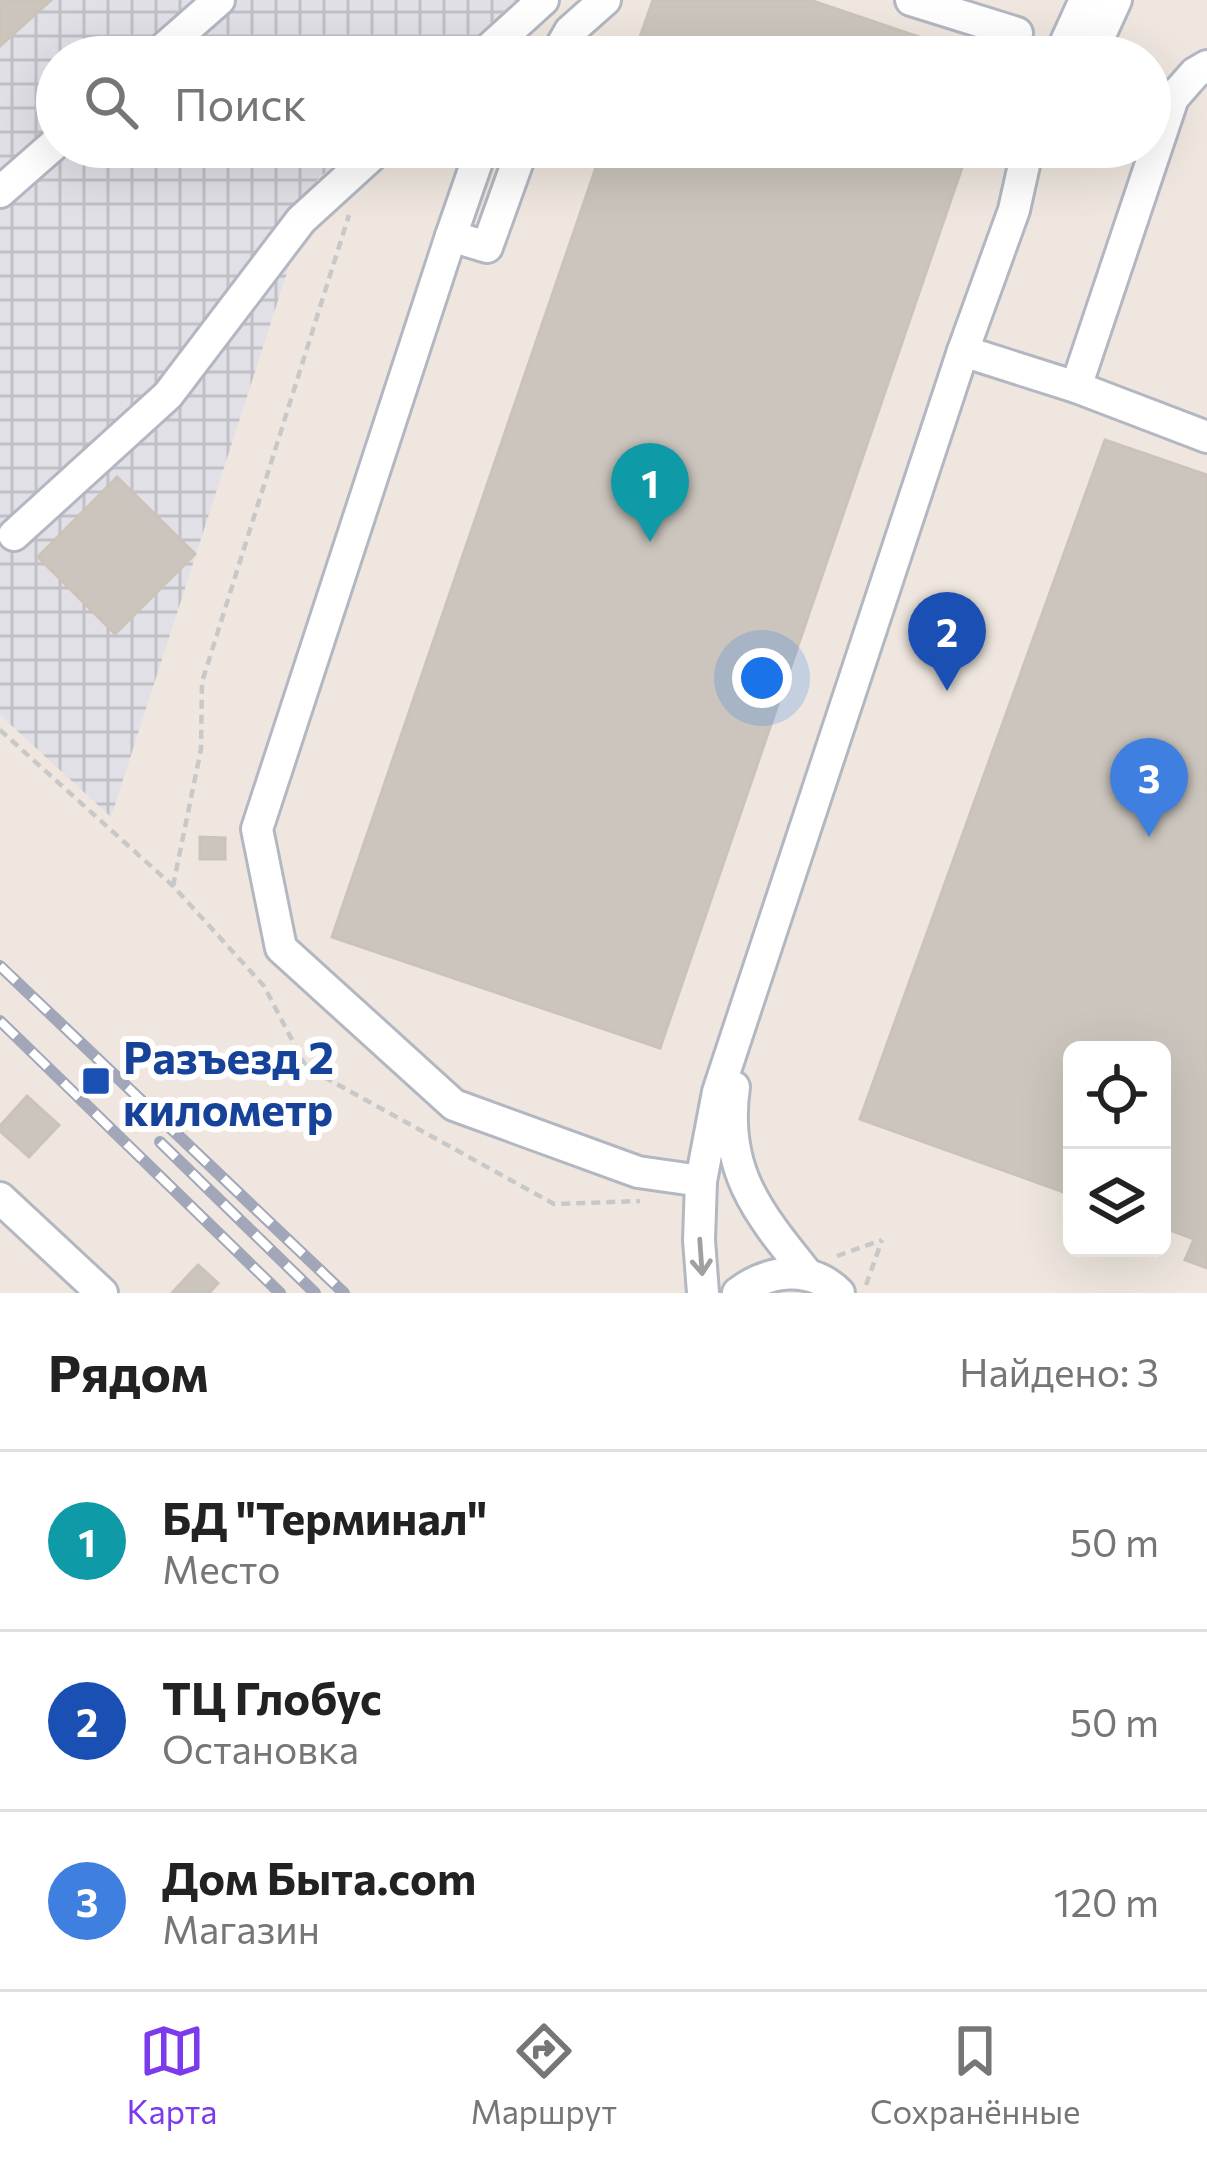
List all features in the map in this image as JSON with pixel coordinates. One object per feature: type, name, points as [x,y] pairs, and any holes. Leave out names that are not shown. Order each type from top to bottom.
[{"type":"lane","points":[[178,36],[219,0]]},
{"type":"lane","points":[[567,36],[605,0]]},
{"type":"lane","points":[[911,0],[1017,33]]},
{"type":"lane","points":[[1069,36],[1085,0]]},
{"type":"lane","points":[[1100,36],[1116,0]]},
{"type":"lane","points":[[503,36],[537,6]]},
{"type":"lane","points":[[523,36],[537,6]]},
{"type":"lane","points":[[1171,104],[1195,73],[1207,66]]},
{"type":"lane","points":[[0,192],[36,160]]},
{"type":"lane","points":[[14,535],[167,394],[301,220],[358,168]]},
{"type":"lane","points":[[475,168],[257,829],[281,948],[454,1105],[638,1172],[701,1181]]},
{"type":"lane","points":[[451,236],[488,247],[516,168]]},
{"type":"lane","points":[[704,1293],[701,1181],[718,1092],[1014,210],[1023,168]]},
{"type":"lane","points":[[1014,210],[1036,168]]},
{"type":"lane","points":[[1076,387],[1150,168]]},
{"type":"lane","points":[[963,351],[1076,387],[1207,437]]},
{"type":"lane","points":[[743,1020],[732,1102],[740,1170],[758,1212],[834,1285]]},
{"type":"lane","points":[[0,1198],[90,1290]]},
{"type":"lane","points":[[738,1293],[754,1281],[790,1273],[834,1285]]},
{"type":"path","points":[[173,886],[201,749],[202,682],[352,206]]},
{"type":"path","points":[[834,1285],[882,1240],[834,1285]]},
{"type":"shaded area","points":[[0,0],[516,0],[476,36],[36,36],[36,168],[330,168],[317,180],[111,817],[0,715]]},
{"type":"building","points":[[0,0],[51,0],[0,46]]},
{"type":"building","points":[[653,0],[810,0],[916,36],[640,36]]},
{"type":"building","points":[[596,168],[962,168],[660,1048],[332,937]]},
{"type":"building","points":[[1105,440],[1207,475],[1207,1268],[1185,1260],[1194,1239],[1171,1230],[1171,1041],[1063,1041],[1063,1192],[860,1119]]},
{"type":"building","points":[[117,477],[195,554],[115,634],[38,557]]},
{"type":"building","points":[[200,837],[225,838],[225,859],[200,859]]},
{"type":"building","points":[[27,1096],[59,1125],[29,1157],[0,1131]]},
{"type":"building","points":[[198,1265],[218,1283],[209,1293],[172,1293]]},
{"type":"railway","points":[[0,966],[344,1293]]},
{"type":"railway","points":[[0,1021],[280,1293]]},
{"type":"railway","points":[[160,1142],[315,1293]]},
{"type":"place","name":"БД \"Терминал\"","points":[[650,542]]},
{"type":"place","name":"ТЦ Глобус","points":[[947,691]]},
{"type":"place","name":"Дом Быта.com","points":[[1149,837]]},
{"type":"place","name":"Разъезд 2 километр","points":[[96,1081]]}]
